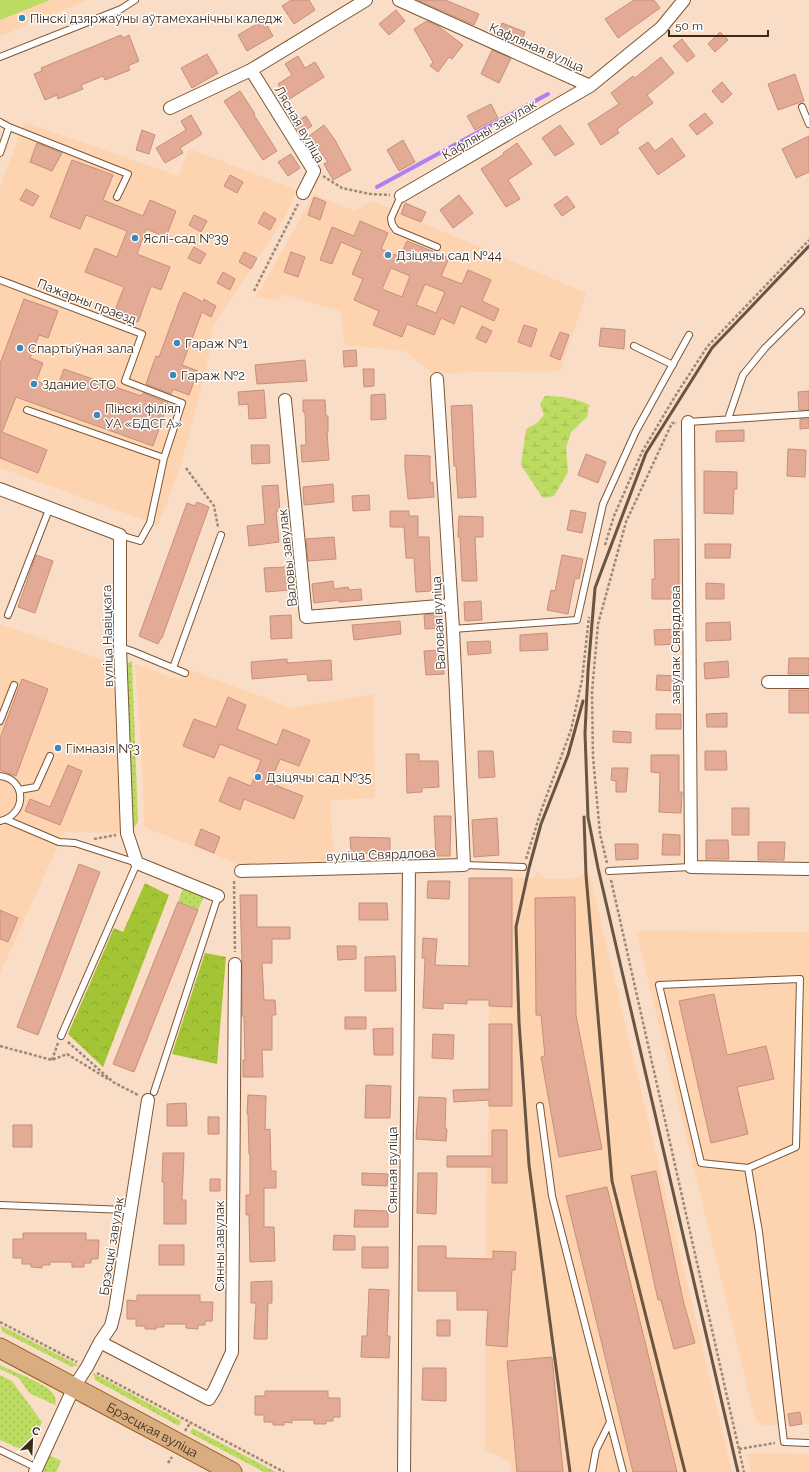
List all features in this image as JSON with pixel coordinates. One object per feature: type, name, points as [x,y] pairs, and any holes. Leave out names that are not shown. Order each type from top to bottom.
[{"type":"main road","name":"Брэсцкая вуліца","points":[[0,1348],[232,1472]]},
{"type":"street","points":[[170,108],[251,70],[366,0]]},
{"type":"street","name":"Кафляная вуліца","points":[[399,0],[590,86],[661,28],[684,0]]},
{"type":"street","name":"Лясная вуліца","points":[[251,70],[314,171],[303,193]]},
{"type":"street","name":"Кафляны завулак","points":[[401,196],[590,86]]},
{"type":"street","name":"Валовая вуліца","points":[[437,379],[452,605],[464,865]]},
{"type":"street","name":"Валовы завулак","points":[[285,400],[306,617],[452,605]]},
{"type":"street","name":"завулак Свярдлова","points":[[688,422],[691,867]]},
{"type":"street","points":[[0,489],[120,534]]},
{"type":"street","name":"вуліца Навіцкага","points":[[120,534],[120,647],[127,833],[137,863]]},
{"type":"street","points":[[768,682],[809,682]]},
{"type":"street","points":[[137,863],[218,896]]},
{"type":"street","name":"вуліца Свярдлова","points":[[241,871],[408,868],[464,865]]},
{"type":"street","points":[[691,867],[809,869]]},
{"type":"street","name":"Сянная вуліца","points":[[404,1472],[408,868]]},
{"type":"street","name":"Сянны завулак","points":[[100,1342],[209,1399],[232,1352],[235,964]]},
{"type":"street","name":"Брэсцкі завулак","points":[[74,1387],[111,1326],[151,1096]]},
{"type":"street","points":[[36,1470],[74,1387]]},
{"type":"lane","points":[[0,57],[121,10],[135,0]]},
{"type":"lane","points":[[802,107],[809,124]]},
{"type":"lane","points":[[0,122],[9,127],[128,174],[117,198]]},
{"type":"lane","points":[[0,153],[9,127]]},
{"type":"lane","points":[[401,196],[391,218],[392,224],[396,230],[437,247]]},
{"type":"lane","name":"Пажарны праезд","points":[[0,280],[142,334],[125,381],[182,403],[164,458]]},
{"type":"lane","points":[[728,419],[743,375],[764,348],[801,312]]},
{"type":"lane","points":[[453,629],[577,620],[603,504],[636,431],[689,335]]},
{"type":"lane","points":[[634,346],[672,365]]},
{"type":"lane","points":[[27,410],[164,458],[150,523],[140,541],[120,534]]},
{"type":"lane","points":[[688,422],[809,414]]},
{"type":"lane","points":[[8,615],[50,507]]},
{"type":"lane","points":[[173,668],[221,535]]},
{"type":"lane","points":[[120,647],[186,673]]},
{"type":"lane","points":[[0,721],[14,685]]},
{"type":"lane","points":[[19,790],[36,787],[50,756]]},
{"type":"lane","points":[[0,776],[9,779],[15,784],[21,797],[20,804],[13,816],[3,820]]},
{"type":"lane","points":[[3,820],[60,842],[75,843],[137,863],[61,1036]]},
{"type":"lane","name":"вуліца Свярдлова","points":[[464,865],[523,867]]},
{"type":"lane","points":[[609,871],[691,867]]},
{"type":"lane","points":[[151,1096],[218,896]]},
{"type":"lane","points":[[800,979],[796,1147],[748,1168],[701,1163],[660,985],[800,979]]},
{"type":"lane","points":[[540,1106],[552,1196],[623,1472]]},
{"type":"lane","points":[[748,1168],[758,1232],[784,1442],[809,1443]]},
{"type":"lane","points":[[0,1205],[126,1210]]},
{"type":"lane","points":[[592,1472],[596,1450],[610,1422]]},
{"type":"lane","points":[[0,1450],[36,1470]]},
{"type":"path","points":[[314,171],[342,188],[370,194],[401,196]]},
{"type":"path","points":[[254,291],[303,193]]},
{"type":"path","points":[[603,551],[614,516],[642,452],[707,346],[809,240]]},
{"type":"path","points":[[688,422],[672,423],[626,522],[598,624],[592,692],[593,758],[600,834],[744,1472]]},
{"type":"path","points":[[186,468],[214,506],[218,528]]},
{"type":"path","points":[[523,867],[571,730],[582,680],[589,617]]},
{"type":"path","points":[[75,843],[127,833]]},
{"type":"path","points":[[235,964],[234,878],[241,871]]},
{"type":"path","points":[[52,1060],[61,1036],[113,1082]]},
{"type":"path","points":[[0,1046],[52,1060],[67,1054],[113,1082],[151,1096]]},
{"type":"path","points":[[0,1322],[284,1472]]},
{"type":"path","points":[[739,1449],[784,1442]]},
{"type":"shaded area","name":"Пінскі дзяржаўны аўтамеханічны каледж","points":[[0,0],[88,0],[0,36]]},
{"type":"shaded area","points":[[25,122],[178,176],[190,149],[297,190],[286,215],[213,326],[207,366],[181,465],[158,525],[0,468],[0,187]]},
{"type":"shaded area","name":"Дзіцячы сад №44","points":[[314,194],[354,211],[372,201],[401,213],[405,202],[426,212],[421,222],[586,293],[560,371],[432,373],[405,351],[345,345],[340,311],[283,294],[280,300],[254,297],[262,287]]},
{"type":"shaded area","name":"Гімназія №3","points":[[0,624],[113,664],[120,833],[64,832],[0,973]]},
{"type":"shaded area","name":"Дзіцячы сад №35","points":[[135,664],[180,680],[188,669],[291,708],[373,694],[375,798],[330,800],[334,860],[238,864],[144,827],[142,756]]},
{"type":"shaded area","points":[[538,872],[546,879],[572,879],[582,875],[590,876],[732,1472],[512,1472],[510,1461],[485,1450],[486,1197],[489,1106],[489,1017],[491,1000],[469,1000],[469,878],[532,878]]},
{"type":"shaded area","points":[[636,931],[809,932],[809,1424],[790,1426],[781,1424],[764,1426],[755,1419]]},
{"type":"shaded area","points":[[747,1453],[809,1454],[809,1472],[751,1472]]},
{"type":"green space","points":[[0,0],[50,0],[0,20]]},
{"type":"green space","points":[[545,396],[568,398],[589,405],[587,417],[571,432],[566,448],[568,472],[554,496],[543,498],[521,465],[526,429],[537,423],[544,415],[540,404]]},
{"type":"green space","points":[[132,661],[138,822],[134,828],[131,828],[126,665]]},
{"type":"green space","points":[[145,883],[169,895],[103,1067],[68,1034],[114,928],[123,932]]},
{"type":"green space","points":[[184,886],[205,894],[198,910],[178,902]]},
{"type":"green space","points":[[205,953],[226,957],[217,1064],[172,1054]]},
{"type":"green space","points":[[0,1325],[78,1365],[72,1367],[3,1332]]},
{"type":"green space","points":[[0,1365],[47,1388],[55,1396],[55,1405],[29,1393],[19,1378],[0,1369]]},
{"type":"green space","points":[[93,1373],[181,1421],[179,1426],[95,1380]]},
{"type":"green space","points":[[0,1375],[12,1381],[42,1422],[30,1449],[25,1451],[0,1440]]},
{"type":"green space","points":[[192,1428],[276,1472],[264,1472],[190,1433]]},
{"type":"green space","points":[[49,1455],[61,1461],[56,1472],[41,1472]]},
{"type":"building","points":[[291,0],[309,0],[315,10],[294,24],[282,6]]},
{"type":"building","points":[[417,0],[445,0],[479,14],[474,25]]},
{"type":"building","points":[[634,0],[654,0],[660,8],[618,38],[605,19]]},
{"type":"building","points":[[396,10],[405,21],[389,35],[379,24]]},
{"type":"building","points":[[264,20],[273,36],[247,51],[238,35]]},
{"type":"building","points":[[427,21],[438,26],[463,45],[452,59],[449,57],[438,72],[430,66],[433,62],[414,29]]},
{"type":"building","points":[[502,23],[525,32],[520,46],[497,36]]},
{"type":"building","points":[[720,32],[728,40],[715,52],[708,44]]},
{"type":"building","points":[[121,35],[123,38],[129,35],[139,61],[128,66],[130,70],[105,80],[103,76],[81,85],[83,89],[58,99],[57,95],[45,100],[34,74],[42,71],[41,68]]},
{"type":"building","points":[[682,39],[695,56],[687,62],[673,46]]},
{"type":"building","points":[[492,50],[511,58],[499,83],[481,74]]},
{"type":"building","points":[[207,54],[218,73],[192,88],[181,68]]},
{"type":"building","points":[[298,56],[305,68],[315,62],[324,77],[288,100],[278,84],[292,75],[285,64]]},
{"type":"building","points":[[661,57],[674,73],[647,95],[653,103],[617,129],[619,133],[601,145],[588,124],[619,104],[611,93],[633,76],[635,78]]},
{"type":"building","points":[[795,74],[804,101],[778,110],[768,84]]},
{"type":"building","points":[[722,82],[732,94],[722,103],[712,91]]},
{"type":"building","points":[[240,91],[277,151],[263,160],[224,101]]},
{"type":"building","points":[[491,104],[498,118],[475,130],[467,116]]},
{"type":"building","points":[[705,113],[713,123],[697,135],[689,125]]},
{"type":"building","points":[[191,115],[202,134],[180,148],[183,153],[165,163],[156,148],[186,130],[181,121]]},
{"type":"building","points":[[306,116],[312,126],[300,133],[294,123]]},
{"type":"building","points":[[324,125],[335,140],[351,170],[333,180],[324,164],[328,162],[309,136]]},
{"type":"building","points":[[560,125],[574,144],[555,156],[542,138]]},
{"type":"building","points":[[142,130],[155,135],[149,154],[136,150]]},
{"type":"building","points":[[809,136],[809,172],[796,178],[782,149]]},
{"type":"building","points":[[672,138],[685,156],[658,175],[639,148],[648,142],[655,151]]},
{"type":"building","points":[[403,140],[415,162],[399,171],[387,150]]},
{"type":"building","points":[[37,143],[62,153],[52,171],[30,162]]},
{"type":"building","points":[[517,143],[532,164],[508,180],[520,199],[506,207],[481,169],[504,154],[503,153]]},
{"type":"building","points":[[291,154],[300,168],[288,176],[278,162]]},
{"type":"building","points":[[72,160],[113,175],[103,200],[143,216],[150,200],[176,211],[166,237],[146,229],[137,254],[170,267],[161,290],[151,286],[138,322],[114,313],[124,287],[85,272],[95,248],[117,257],[127,231],[86,215],[80,229],[50,217]]},
{"type":"building","points":[[230,175],[243,182],[237,193],[224,186]]},
{"type":"building","points":[[26,189],[39,196],[33,206],[20,200]]},
{"type":"building","points":[[459,195],[473,213],[453,228],[440,210]]},
{"type":"building","points":[[567,196],[575,207],[562,216],[554,205]]},
{"type":"building","points":[[314,197],[326,202],[320,220],[308,215]]},
{"type":"building","points":[[405,203],[426,212],[421,222],[401,214]]},
{"type":"building","points":[[264,212],[276,219],[270,230],[258,223]]},
{"type":"building","points":[[194,215],[207,221],[201,232],[189,225]]},
{"type":"building","points":[[360,221],[388,233],[381,249],[400,257],[407,241],[449,258],[441,276],[462,284],[468,270],[491,280],[482,301],[499,309],[494,321],[461,306],[454,324],[441,318],[434,335],[407,324],[402,337],[373,325],[379,311],[354,300],[363,279],[352,274],[362,251],[341,242],[332,264],[320,260],[332,227],[354,236]],"holes":[[[391,268],[410,276],[402,297],[382,289]],[[425,284],[445,292],[436,313],[416,305]]]},
{"type":"building","points":[[194,247],[206,254],[200,264],[188,258]]},
{"type":"building","points":[[244,252],[257,258],[251,269],[239,262]]},
{"type":"building","points":[[291,252],[305,257],[298,277],[284,272]]},
{"type":"building","points":[[223,272],[235,279],[230,290],[217,283]]},
{"type":"building","points":[[184,292],[203,302],[204,299],[216,306],[211,317],[202,312],[182,365],[198,371],[189,395],[173,389],[171,394],[146,384],[156,356],[159,357]]},
{"type":"building","points":[[24,299],[58,311],[48,338],[39,335],[30,358],[43,363],[36,381],[57,388],[64,369],[141,396],[143,393],[168,403],[153,446],[16,397],[2,432],[47,450],[38,473],[0,458],[0,364]]},
{"type":"building","points":[[524,325],[537,329],[531,347],[518,342]]},
{"type":"building","points":[[482,326],[492,331],[486,343],[476,338]]},
{"type":"building","points":[[601,328],[625,330],[624,349],[599,346]]},
{"type":"building","points":[[560,332],[569,335],[560,360],[550,356]]},
{"type":"building","points":[[356,350],[357,366],[344,367],[343,351]]},
{"type":"building","points":[[305,360],[307,381],[257,384],[255,365]]},
{"type":"building","points":[[363,369],[374,369],[374,386],[364,387]]},
{"type":"building","points":[[264,390],[266,418],[249,419],[248,404],[239,405],[238,392]]},
{"type":"building","points":[[809,391],[809,410],[799,410],[798,392]]},
{"type":"building","points":[[385,394],[386,419],[371,420],[371,395]]},
{"type":"building","points":[[303,400],[325,400],[326,416],[328,416],[327,432],[329,460],[302,462],[301,445],[306,445]]},
{"type":"building","points":[[472,405],[476,497],[458,498],[456,466],[454,466],[451,406]]},
{"type":"building","points":[[800,419],[809,419],[809,428],[800,429]]},
{"type":"building","points":[[744,430],[744,441],[716,442],[716,431]]},
{"type":"building","points":[[251,445],[269,445],[270,463],[252,464]]},
{"type":"building","points":[[788,449],[806,450],[805,477],[787,476]]},
{"type":"building","points":[[586,454],[606,462],[598,483],[578,475]]},
{"type":"building","points":[[405,455],[430,456],[430,483],[433,482],[434,497],[408,499]]},
{"type":"building","points":[[704,471],[737,472],[737,489],[734,489],[733,514],[704,513]]},
{"type":"building","points":[[333,484],[334,502],[304,505],[303,487]]},
{"type":"building","points":[[278,485],[280,511],[276,511],[279,542],[249,546],[247,526],[265,524],[262,486]]},
{"type":"building","points":[[369,495],[370,510],[353,511],[352,496]]},
{"type":"building","points":[[197,502],[209,507],[162,638],[158,644],[139,636],[187,503],[195,506]]},
{"type":"building","points":[[571,510],[586,513],[582,533],[567,530]]},
{"type":"building","points":[[390,511],[409,511],[409,516],[418,516],[418,537],[429,537],[431,591],[416,592],[414,558],[406,558],[404,527],[390,527]]},
{"type":"building","points":[[459,516],[483,517],[483,537],[475,537],[477,581],[462,581],[460,537],[458,537]]},
{"type":"building","points":[[334,537],[336,559],[308,561],[306,539]]},
{"type":"building","points":[[679,539],[679,599],[652,599],[652,579],[655,579],[654,540]]},
{"type":"building","points":[[705,544],[731,544],[730,558],[705,558]]},
{"type":"building","points":[[36,555],[53,561],[35,613],[18,607]]},
{"type":"building","points":[[562,555],[583,559],[579,579],[575,578],[568,614],[547,610],[551,590],[555,591]]},
{"type":"building","points":[[286,567],[289,590],[266,592],[264,568]]},
{"type":"building","points":[[333,581],[334,589],[348,587],[349,590],[361,589],[362,600],[339,602],[339,600],[314,603],[312,584]]},
{"type":"building","points":[[706,583],[724,584],[724,599],[706,599]]},
{"type":"building","points":[[481,601],[482,620],[465,621],[464,602]]},
{"type":"building","points":[[441,613],[442,628],[425,629],[424,615]]},
{"type":"building","points":[[291,615],[292,638],[271,639],[270,616]]},
{"type":"building","points":[[400,621],[401,634],[354,640],[352,625]]},
{"type":"building","points":[[730,622],[731,640],[706,641],[706,623]]},
{"type":"building","points":[[680,629],[680,644],[655,645],[654,630]]},
{"type":"building","points":[[547,633],[548,650],[520,651],[520,635]]},
{"type":"building","points":[[490,641],[491,653],[468,655],[467,642]]},
{"type":"building","points":[[442,650],[444,674],[426,675],[424,651]]},
{"type":"building","points":[[789,658],[809,658],[809,674],[788,674]]},
{"type":"building","points":[[287,659],[287,663],[331,660],[332,680],[308,681],[307,674],[252,679],[251,662]]},
{"type":"building","points":[[728,661],[729,677],[705,679],[704,663]]},
{"type":"building","points":[[657,675],[681,676],[681,691],[656,690]]},
{"type":"building","points":[[22,679],[48,689],[16,776],[0,770],[0,738]]},
{"type":"building","points":[[789,690],[809,690],[809,713],[789,713]]},
{"type":"building","points":[[228,697],[246,705],[237,729],[277,745],[283,729],[310,740],[299,766],[280,759],[270,783],[303,796],[294,819],[244,799],[240,810],[219,801],[229,777],[251,786],[261,760],[220,744],[214,758],[183,746],[194,719],[216,727]]},
{"type":"building","points":[[727,713],[727,727],[707,727],[706,714]]},
{"type":"building","points":[[656,714],[681,714],[681,729],[656,729]]},
{"type":"building","points":[[613,731],[631,732],[631,743],[613,742]]},
{"type":"building","points":[[478,751],[493,751],[495,777],[479,778]]},
{"type":"building","points":[[705,751],[726,751],[727,770],[705,770]]},
{"type":"building","points":[[406,754],[419,754],[419,761],[438,761],[439,787],[422,788],[422,792],[407,793]]},
{"type":"building","points":[[651,755],[679,755],[679,792],[682,792],[681,813],[659,812],[660,773],[651,772]]},
{"type":"building","points":[[68,765],[82,771],[60,825],[25,811],[30,799],[50,807]]},
{"type":"building","points":[[612,768],[628,768],[626,792],[616,792],[616,781],[611,780]]},
{"type":"building","points":[[732,808],[749,808],[749,835],[732,835]]},
{"type":"building","points":[[434,816],[451,816],[450,856],[436,856]]},
{"type":"building","points":[[497,818],[499,855],[474,857],[472,820]]},
{"type":"building","points":[[201,829],[220,837],[214,853],[195,845]]},
{"type":"building","points":[[663,834],[680,835],[680,855],[662,855]]},
{"type":"building","points":[[350,837],[390,838],[390,855],[351,853]]},
{"type":"building","points":[[706,840],[728,840],[729,859],[706,859]]},
{"type":"building","points":[[758,842],[785,842],[784,860],[758,860]]},
{"type":"building","points":[[615,844],[638,844],[638,859],[616,860]]},
{"type":"building","points":[[79,864],[100,872],[38,1035],[17,1027]]},
{"type":"building","points":[[469,878],[512,878],[512,1007],[489,1006],[489,1000],[467,1000],[467,1004],[443,1003],[443,1009],[423,1008],[425,958],[422,958],[423,938],[437,939],[435,965],[469,966]]},
{"type":"building","points":[[428,881],[450,881],[449,899],[427,898]]},
{"type":"building","points":[[240,895],[257,895],[257,927],[290,927],[290,939],[272,939],[272,963],[262,963],[264,1000],[275,1000],[276,1015],[272,1015],[272,1050],[262,1050],[263,1077],[243,1077],[243,1060],[245,1060],[244,1016],[242,1016]]},
{"type":"building","points":[[575,897],[576,1015],[602,1149],[559,1157],[541,1057],[545,1056],[541,1015],[536,1015],[535,898]]},
{"type":"building","points":[[178,902],[198,910],[134,1072],[113,1064]]},
{"type":"building","points":[[359,903],[387,903],[388,920],[359,920]]},
{"type":"building","points":[[0,910],[18,918],[8,942],[0,939]]},
{"type":"building","points":[[337,946],[356,946],[356,959],[338,960]]},
{"type":"building","points":[[395,956],[396,991],[365,991],[365,957]]},
{"type":"building","points":[[714,994],[727,1055],[766,1046],[774,1079],[737,1087],[748,1134],[711,1143],[679,1001]]},
{"type":"building","points":[[345,1017],[366,1017],[366,1029],[345,1029]]},
{"type":"building","points":[[489,1024],[512,1024],[512,1106],[489,1106],[489,1100],[454,1102],[453,1090],[489,1089]]},
{"type":"building","points":[[393,1028],[393,1055],[374,1055],[373,1029]]},
{"type":"building","points":[[433,1034],[454,1035],[453,1059],[432,1058]]},
{"type":"building","points":[[366,1085],[391,1086],[390,1118],[365,1118]]},
{"type":"building","points":[[248,1095],[266,1096],[265,1130],[270,1129],[271,1171],[276,1171],[276,1188],[264,1188],[264,1227],[274,1227],[275,1261],[250,1262],[249,1215],[246,1215],[246,1195],[250,1195],[250,1154],[247,1114]]},
{"type":"building","points":[[419,1097],[446,1098],[446,1141],[416,1139]]},
{"type":"building","points":[[186,1103],[187,1126],[167,1126],[167,1104]]},
{"type":"building","points":[[208,1117],[219,1117],[219,1134],[208,1134]]},
{"type":"building","points":[[13,1125],[32,1125],[32,1147],[13,1147]]},
{"type":"building","points":[[492,1130],[507,1130],[507,1183],[492,1183],[492,1167],[447,1167],[447,1156],[492,1156]]},
{"type":"building","points":[[163,1153],[184,1153],[182,1200],[186,1200],[186,1224],[164,1224],[164,1182],[162,1182]]},
{"type":"building","points":[[656,1171],[683,1300],[695,1343],[674,1349],[661,1300],[658,1300],[631,1176]]},
{"type":"building","points":[[362,1173],[388,1174],[387,1186],[362,1185]]},
{"type":"building","points":[[418,1173],[437,1173],[436,1214],[417,1213]]},
{"type":"building","points":[[210,1179],[220,1179],[220,1191],[210,1191]]},
{"type":"building","points":[[607,1187],[677,1472],[633,1472],[566,1196]]},
{"type":"building","points":[[355,1210],[388,1211],[388,1227],[354,1227]]},
{"type":"building","points":[[23,1233],[86,1233],[86,1240],[99,1240],[98,1259],[91,1259],[91,1263],[84,1263],[84,1267],[72,1267],[72,1262],[50,1262],[50,1265],[42,1265],[42,1268],[31,1267],[31,1264],[22,1264],[22,1258],[13,1258],[13,1239],[23,1239]]},
{"type":"building","points":[[334,1235],[355,1236],[355,1250],[333,1250]]},
{"type":"building","points":[[159,1245],[184,1245],[184,1265],[159,1265]]},
{"type":"building","points":[[418,1246],[446,1246],[446,1258],[493,1259],[493,1251],[516,1252],[515,1270],[512,1270],[507,1347],[486,1345],[488,1310],[457,1310],[457,1291],[418,1291]]},
{"type":"building","points":[[362,1247],[388,1247],[388,1268],[362,1268]]},
{"type":"building","points":[[272,1281],[272,1303],[268,1303],[267,1339],[254,1339],[256,1303],[251,1303],[251,1282]]},
{"type":"building","points":[[369,1289],[389,1290],[387,1336],[390,1336],[389,1358],[361,1357],[362,1336],[367,1336]]},
{"type":"building","points":[[137,1295],[200,1295],[200,1302],[213,1302],[212,1321],[205,1321],[205,1325],[198,1325],[198,1329],[186,1328],[186,1324],[164,1324],[164,1327],[156,1327],[156,1329],[145,1329],[145,1326],[136,1326],[136,1319],[127,1319],[127,1300],[137,1301]]},
{"type":"building","points":[[437,1320],[450,1320],[450,1336],[437,1336]]},
{"type":"building","points":[[552,1357],[563,1472],[517,1472],[507,1361]]},
{"type":"building","points":[[423,1368],[446,1368],[446,1401],[422,1400]]},
{"type":"building","points":[[265,1391],[328,1391],[328,1398],[340,1398],[340,1417],[333,1417],[333,1421],[326,1421],[326,1424],[314,1424],[314,1420],[292,1420],[292,1423],[284,1422],[284,1425],[273,1425],[273,1422],[264,1422],[264,1415],[255,1415],[255,1396],[265,1396]]},
{"type":"building","points":[[800,1412],[802,1424],[790,1426],[788,1414]]},
{"type":"waterway","points":[[377,187],[548,94]]},
{"type":"railway","points":[[738,1472],[598,868],[588,817],[585,733],[588,671],[595,588],[646,453],[712,348],[809,246]]},
{"type":"railway","points":[[570,1472],[529,1165],[519,1022],[516,927],[529,868],[541,824],[568,755],[583,701]]},
{"type":"railway","points":[[584,817],[586,875],[612,1181],[685,1472]]},
{"type":"place","name":"Пінскі дзяржаўны аўтамеханічны каледж","points":[[22,18]]},
{"type":"place","name":"Яслі-сад №39","points":[[135,238]]},
{"type":"place","name":"Дзіцячы сад №44","points":[[388,255]]},
{"type":"place","name":"Гараж №1","points":[[177,343]]},
{"type":"place","name":"Спартыўная зала","points":[[20,348]]},
{"type":"place","name":"Гараж №2","points":[[173,375]]},
{"type":"place","name":"Здание СТО","points":[[34,384]]},
{"type":"place","name":"Пінскі філіял УА «БДСГА»","points":[[97,415]]},
{"type":"place","name":"Гімназія №3","points":[[58,748]]},
{"type":"place","name":"Дзіцячы сад №35","points":[[258,777]]}]
